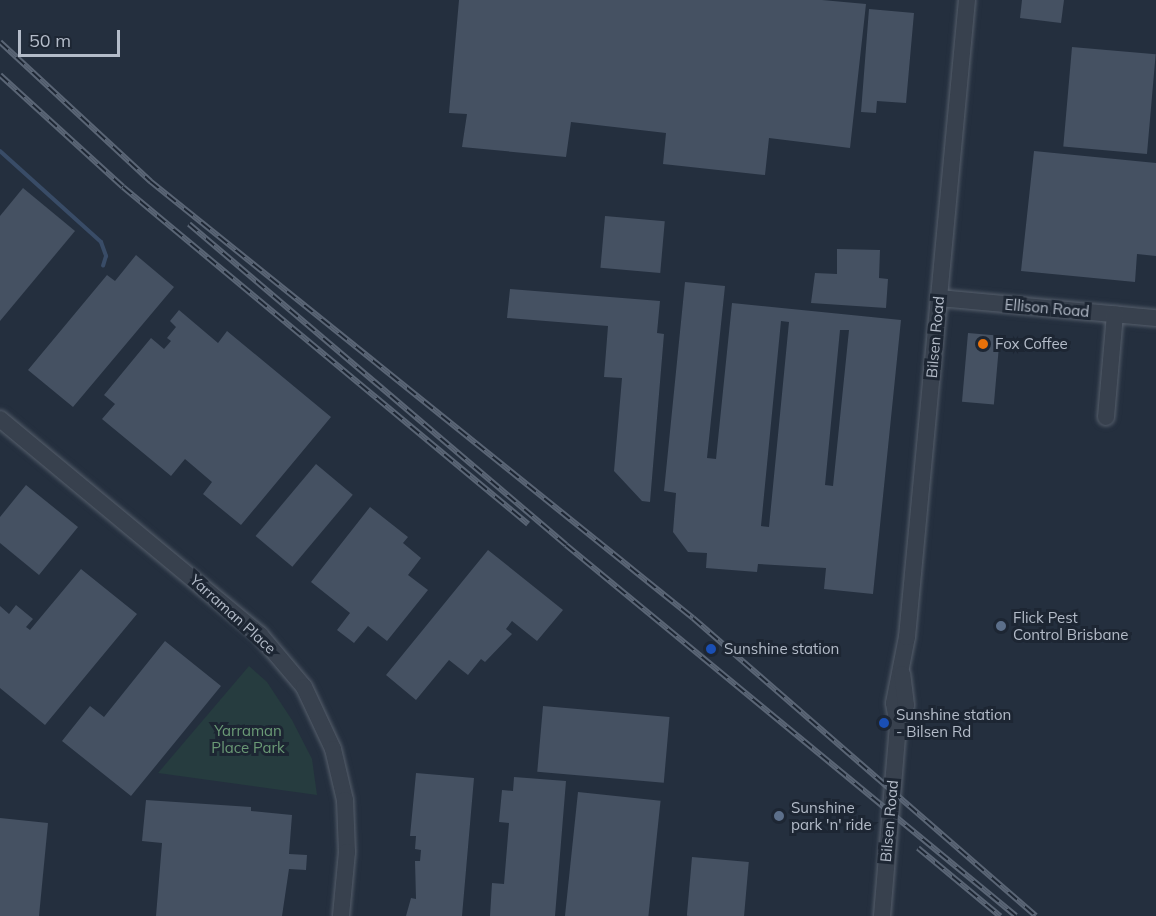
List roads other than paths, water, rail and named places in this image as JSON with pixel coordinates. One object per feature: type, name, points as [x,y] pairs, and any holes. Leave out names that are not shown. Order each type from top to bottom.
[{"type":"street","name":"Bilsen Road","points":[[882,916],[898,726],[906,705],[902,674],[967,0]]},
{"type":"street","name":"Ellison Road","points":[[939,298],[1156,318]]},
{"type":"street","points":[[1106,417],[1115,314]]},
{"type":"street","name":"Yarraman Place","points":[[0,419],[260,635],[304,687],[333,748],[345,800],[347,852],[341,916]]},
{"type":"waterway","points":[[0,151],[101,242],[106,256],[103,266]]},
{"type":"railway","points":[[0,42],[150,181],[693,618],[1036,916]]},
{"type":"railway","points":[[0,75],[123,187],[528,524]]},
{"type":"railway","points":[[189,224],[566,545],[1016,916]]},
{"type":"railway","points":[[918,848],[1000,916]]},
{"type":"place","name":"Fox Coffee","points":[[983,344]]},
{"type":"place","name":"Flick Pest Control Brisbane","points":[[1001,626]]},
{"type":"place","name":"Sunshine station","points":[[711,649]]},
{"type":"place","name":"Sunshine station - Bilsen Rd","points":[[884,723]]},
{"type":"place","name":"Sunshine park 'n' ride","points":[[779,816]]},
{"type":"park label","name":"Yarraman Place Park","points":[[248,738]]}]
